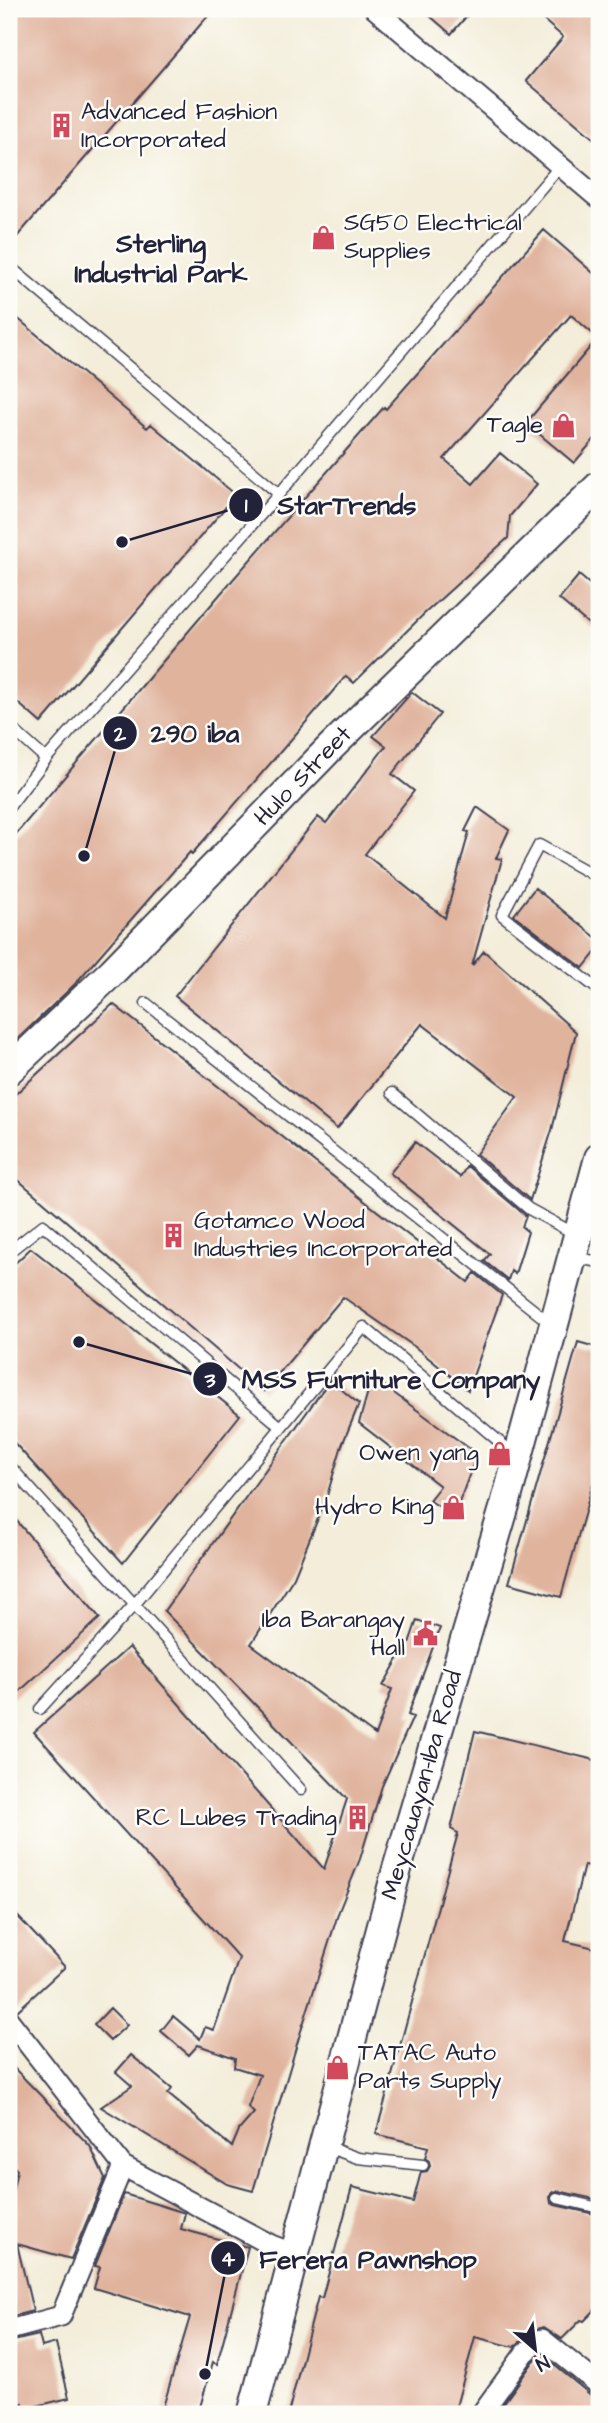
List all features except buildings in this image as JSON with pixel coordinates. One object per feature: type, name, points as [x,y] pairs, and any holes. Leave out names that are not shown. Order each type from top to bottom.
[{"type":"main road","name":"Hulo Street","points":[[9,1070],[112,972],[331,747],[599,486]]},
{"type":"main road","name":"Meycauayan-Iba Road","points":[[252,2414],[397,1869],[553,1326],[583,1252],[599,1158]]},
{"type":"street","points":[[375,9],[599,199]]},
{"type":"street","points":[[9,2020],[123,2166],[271,2245],[295,2254]]},
{"type":"street","points":[[9,2330],[61,2316],[123,2166]]},
{"type":"street","points":[[481,2414],[525,2353],[542,2339],[599,2385]]},
{"type":"lane","points":[[9,807],[46,759],[279,494],[560,166]]},
{"type":"lane","points":[[9,266],[279,494]]},
{"type":"lane","points":[[9,726],[46,759]]},
{"type":"lane","points":[[599,878],[539,845],[502,915],[599,990]]},
{"type":"lane","points":[[146,1003],[553,1326]]},
{"type":"lane","points":[[392,1093],[583,1252]]},
{"type":"lane","points":[[9,1252],[43,1225],[281,1427]]},
{"type":"lane","points":[[40,1709],[135,1604],[364,1327],[517,1457]]},
{"type":"lane","points":[[9,1465],[301,1790]]},
{"type":"lane","points":[[323,2146],[358,2158],[423,2165]]},
{"type":"lane","points":[[556,2198],[599,2208]]},
{"type":"place","name":"Advanced Fashion Incorporated","points":[[61,126]]},
{"type":"place","name":"SG50 Electrical Supplies","points":[[324,237]]},
{"type":"place","name":"Tagle","points":[[563,425]]},
{"type":"place","name":"StarTrends","points":[[122,542]]},
{"type":"place","name":"290 iba","points":[[84,856]]},
{"type":"place","name":"Gotamco Wood Industries Incorporated","points":[[174,1235]]},
{"type":"place","name":"MSS Furniture Company","points":[[79,1342]]},
{"type":"place","name":"Owen yang","points":[[499,1453]]},
{"type":"place","name":"Hydro King","points":[[454,1507]]},
{"type":"place","name":"Iba Barangay Hall","points":[[425,1634]]},
{"type":"place","name":"RC Lubes Trading","points":[[357,1818]]},
{"type":"place","name":"TATAC Auto Parts Supply","points":[[338,2067]]},
{"type":"place","name":"Ferera Pawnshop","points":[[205,2374]]},
{"type":"district","name":"Sterling Industrial Park","points":[[161,259]]}]
